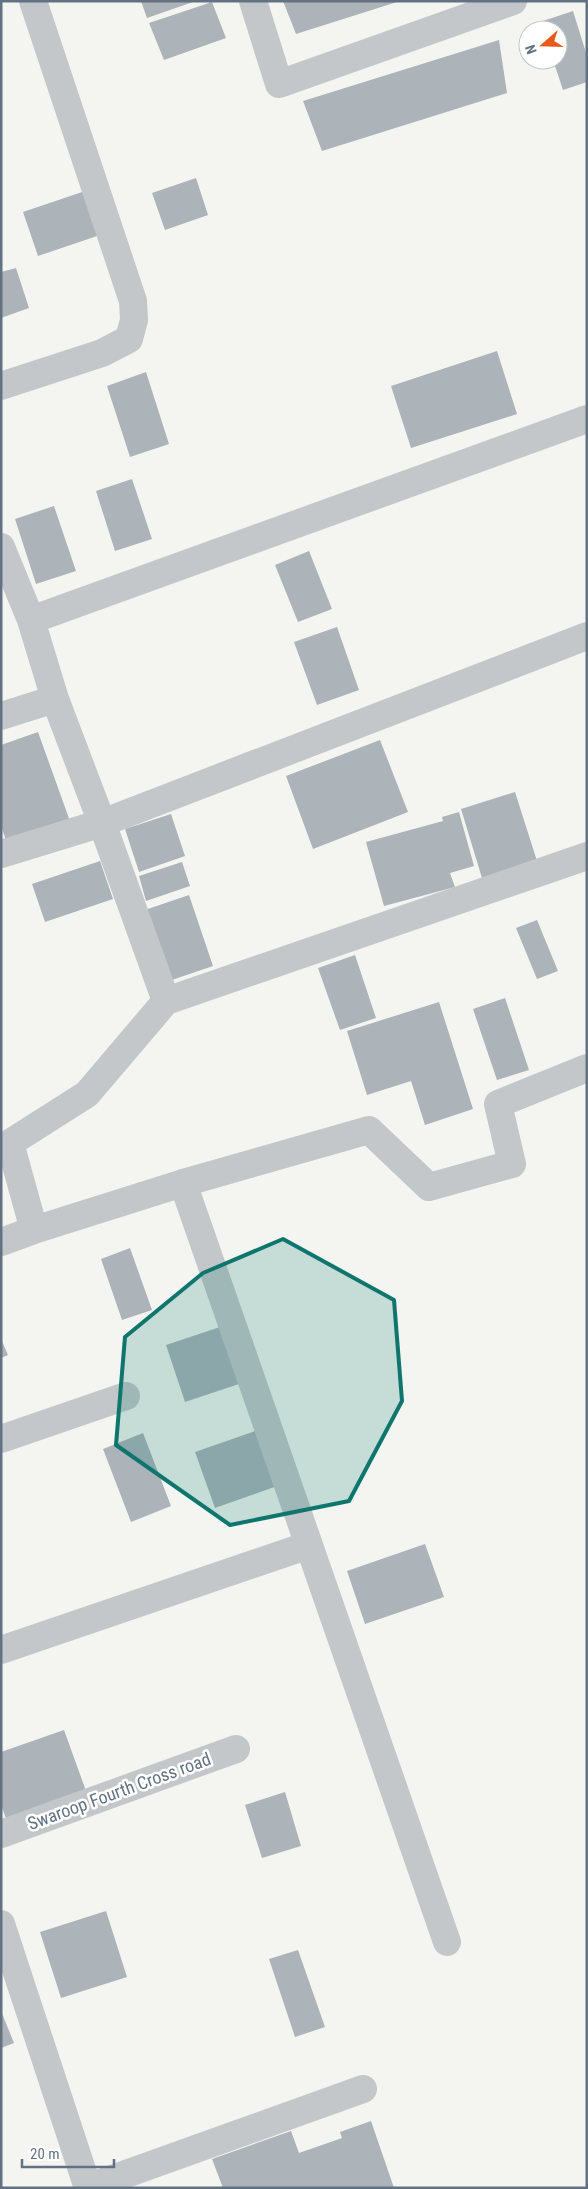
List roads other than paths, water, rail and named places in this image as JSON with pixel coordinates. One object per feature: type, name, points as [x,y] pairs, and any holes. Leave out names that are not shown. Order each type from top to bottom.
[{"type":"street","points":[[1,386],[102,353],[129,339],[134,320],[133,300],[32,1]]},
{"type":"street","points":[[253,1],[279,84],[513,1]]},
{"type":"street","points":[[31,620],[587,419]]},
{"type":"street","points":[[1,547],[31,620],[55,699],[166,1000]]},
{"type":"street","points":[[1,854],[102,823],[587,636]]},
{"type":"street","points":[[1,716],[55,699]]},
{"type":"street","points":[[34,1230],[10,1143],[87,1094],[166,1000],[587,856]]},
{"type":"street","points":[[1,1242],[183,1183],[370,1130],[429,1187],[512,1164],[498,1104],[587,1068]]},
{"type":"street","points":[[183,1183],[447,1942]]},
{"type":"street","points":[[1,1439],[126,1396]]},
{"type":"street","points":[[1,1650],[309,1545]]},
{"type":"street","name":"Swaroop Fourth Cross road","points":[[1,1834],[236,1748]]},
{"type":"street","points":[[1,1924],[88,2188],[363,2089]]}]
